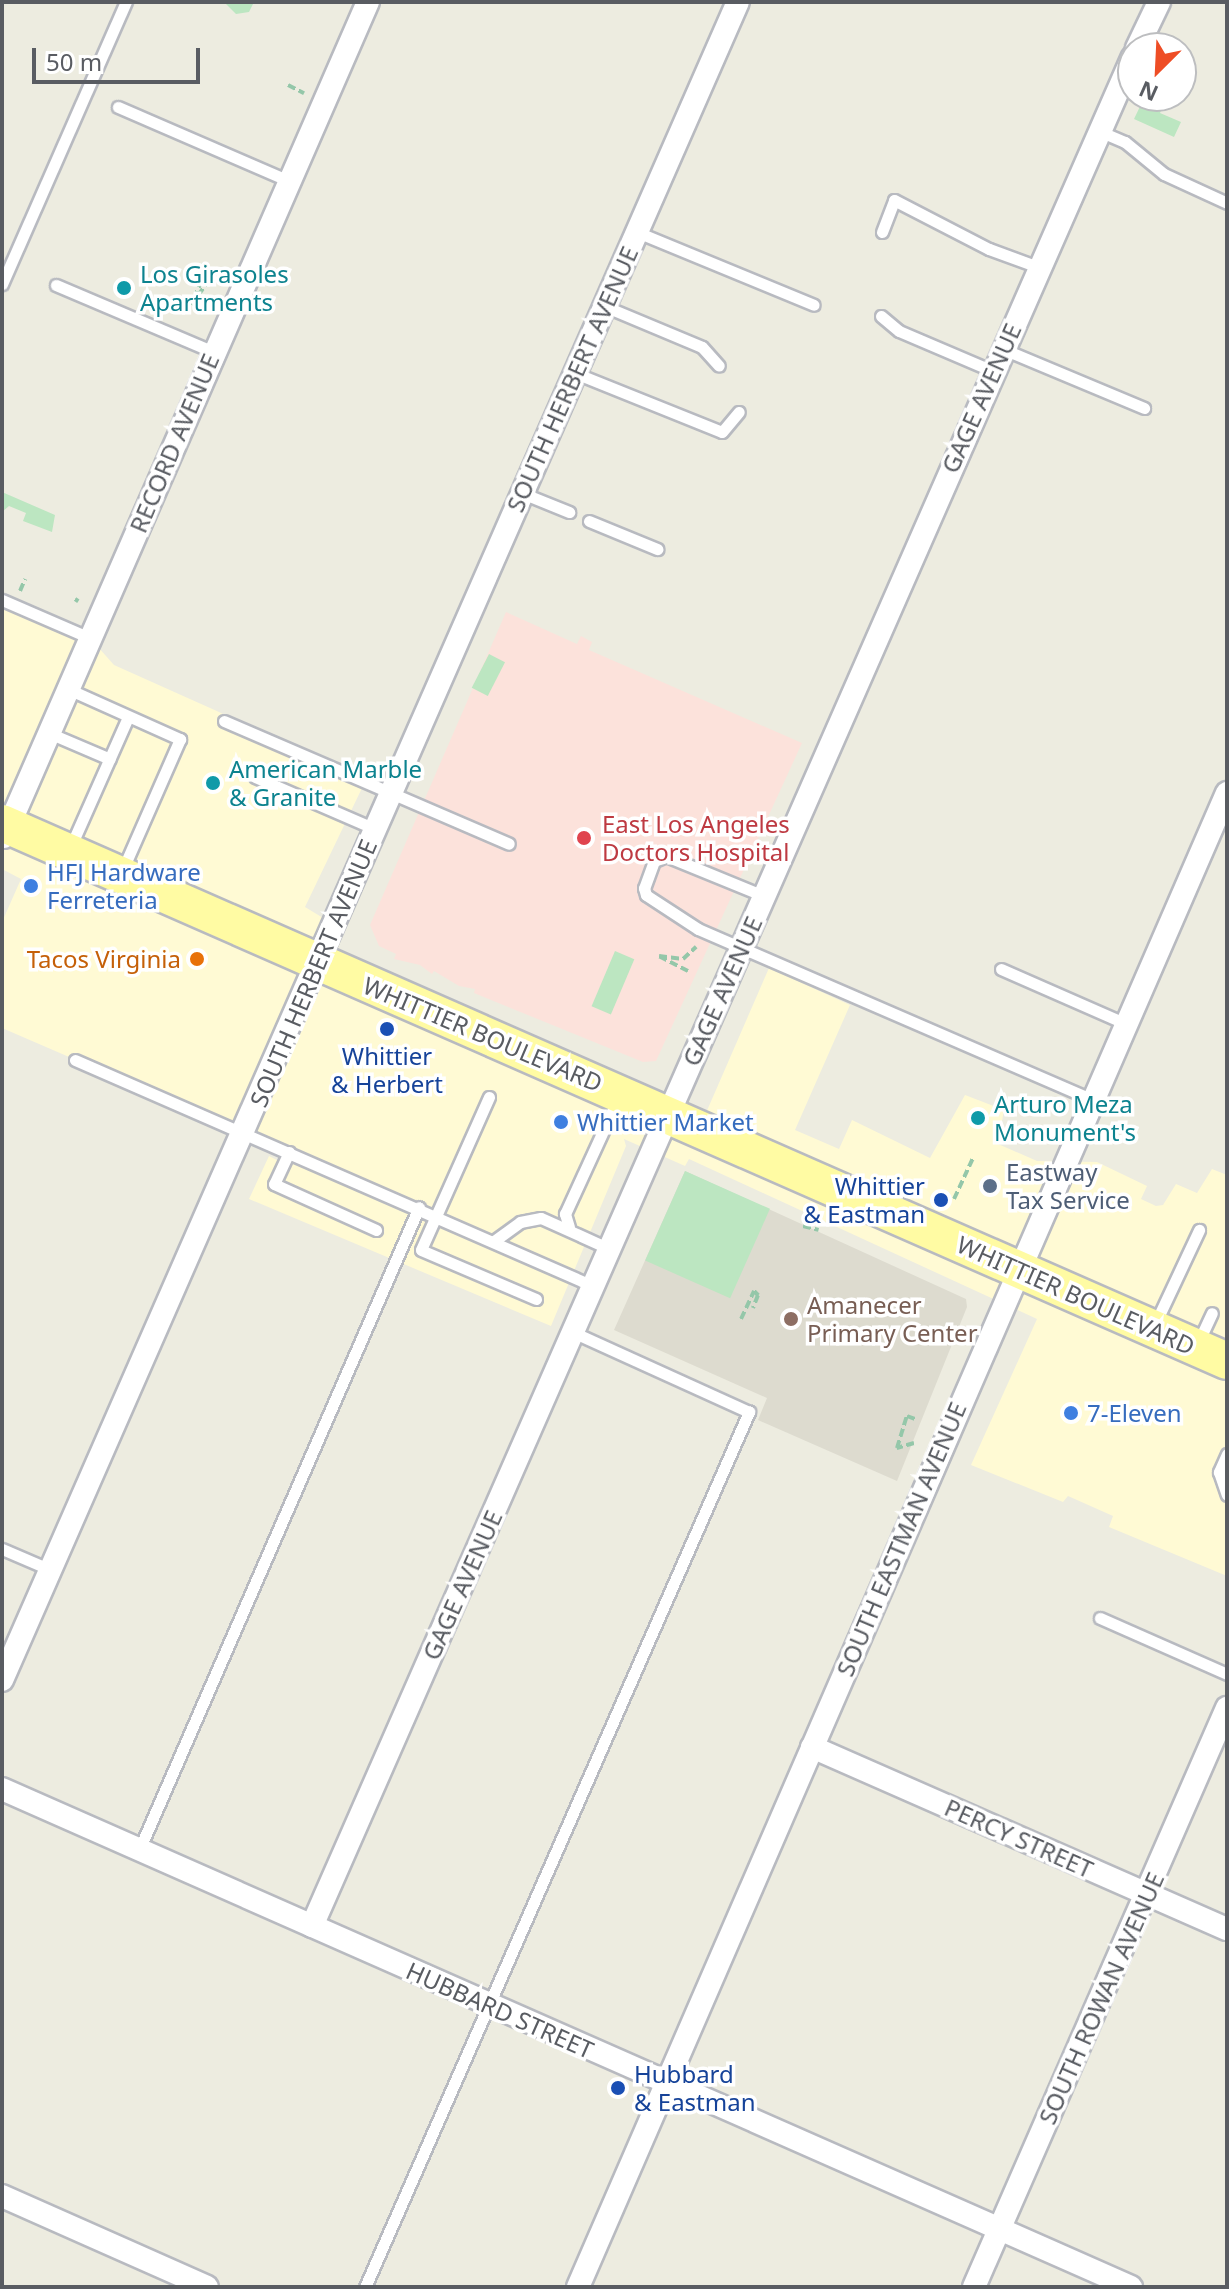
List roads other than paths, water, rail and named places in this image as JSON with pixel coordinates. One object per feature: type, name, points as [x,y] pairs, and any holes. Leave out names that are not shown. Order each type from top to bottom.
[{"type":"main road","name":"WHITTIER BOULEVARD","points":[[4,830],[68,852],[121,875],[1211,1354]]},
{"type":"street","name":"RECORD AVENUE","points":[[4,830],[368,2]]},
{"type":"street","name":"SOUTH HERBERT AVENUE","points":[[2,1680],[245,1133],[316,962],[738,2]]},
{"type":"street","points":[[1145,32],[1159,2]]},
{"type":"street","name":"GAGE AVENUE","points":[[312,1926],[1117,91]]},
{"type":"street","name":"SOUTH EASTMAN AVENUE","points":[[584,2285],[665,2086],[1226,800]]},
{"type":"street","name":"SOUTH ROWAN AVENUE","points":[[974,2287],[1227,1708]]},
{"type":"street","name":"PERCY STREET","points":[[812,1747],[1227,1929]]},
{"type":"street","name":"HUBBARD STREET","points":[[2,1789],[488,2003],[665,2086],[1131,2287]]},
{"type":"street","points":[[2,2196],[207,2287]]},
{"type":"lane","points":[[2,284],[54,180],[126,2]]},
{"type":"lane","points":[[118,107],[289,181]]},
{"type":"lane","points":[[1098,131],[1125,142],[1164,174],[1227,203]]},
{"type":"lane","points":[[882,232],[894,200],[989,249],[1038,267]]},
{"type":"lane","points":[[637,232],[814,305]]},
{"type":"lane","points":[[56,285],[214,352]]},
{"type":"lane","points":[[604,306],[702,347],[719,366]]},
{"type":"lane","points":[[881,316],[899,331],[993,371]]},
{"type":"lane","points":[[1003,349],[1144,408]]},
{"type":"lane","points":[[575,373],[722,432],[739,412]]},
{"type":"lane","points":[[522,493],[569,512]]},
{"type":"lane","points":[[589,521],[657,549]]},
{"type":"lane","points":[[2,600],[90,638]]},
{"type":"lane","points":[[68,689],[180,739],[121,875]]},
{"type":"lane","points":[[68,852],[128,717]]},
{"type":"lane","points":[[224,721],[509,844]]},
{"type":"lane","points":[[49,733],[110,759]]},
{"type":"lane","points":[[255,777],[375,829]]},
{"type":"lane","points":[[764,896],[661,857],[654,861],[644,892],[678,916],[742,946],[1093,1100]]},
{"type":"lane","points":[[1001,969],[1126,1024]]},
{"type":"lane","points":[[75,1060],[419,1207],[593,1286]]},
{"type":"lane","points":[[569,1227],[565,1214],[619,1093]]},
{"type":"lane","points":[[489,1097],[421,1250],[536,1299]]},
{"type":"lane","points":[[289,1152],[274,1184],[376,1230]]},
{"type":"lane","points":[[139,1850],[419,1207]]},
{"type":"lane","points":[[494,1241],[532,1218],[569,1227],[610,1249]]},
{"type":"lane","points":[[1153,1328],[1199,1230]]},
{"type":"lane","points":[[1211,1354],[1212,1313]]},
{"type":"lane","points":[[365,2287],[749,1412],[573,1332]]},
{"type":"lane","points":[[1227,1454],[1219,1472],[1227,1495]]},
{"type":"lane","points":[[2,1549],[51,1570]]},
{"type":"lane","points":[[1100,1618],[1227,1674]]},
{"type":"place","name":"Los Girasoles Apartments","points":[[124,288]]},
{"type":"place","name":"American Marble & Granite","points":[[213,783]]},
{"type":"place","name":"East Los Angeles Doctors Hospital","points":[[584,838]]},
{"type":"place","name":"HFJ Hardware Ferreteria","points":[[31,886]]},
{"type":"place","name":"Tacos Virginia","points":[[197,959]]},
{"type":"place","name":"Whittier & Herbert","points":[[387,1029]]},
{"type":"place","name":"Arturo Meza Monument's","points":[[978,1118]]},
{"type":"place","name":"Whittier Market","points":[[561,1122]]},
{"type":"place","name":"Eastway Tax Service","points":[[990,1186]]},
{"type":"place","name":"Whittier & Eastman","points":[[941,1200]]},
{"type":"place","name":"Amanecer Primary Center","points":[[791,1319]]},
{"type":"place","name":"7-Eleven","points":[[1071,1413]]},
{"type":"place","name":"Hubbard & Eastman","points":[[618,2088]]}]
